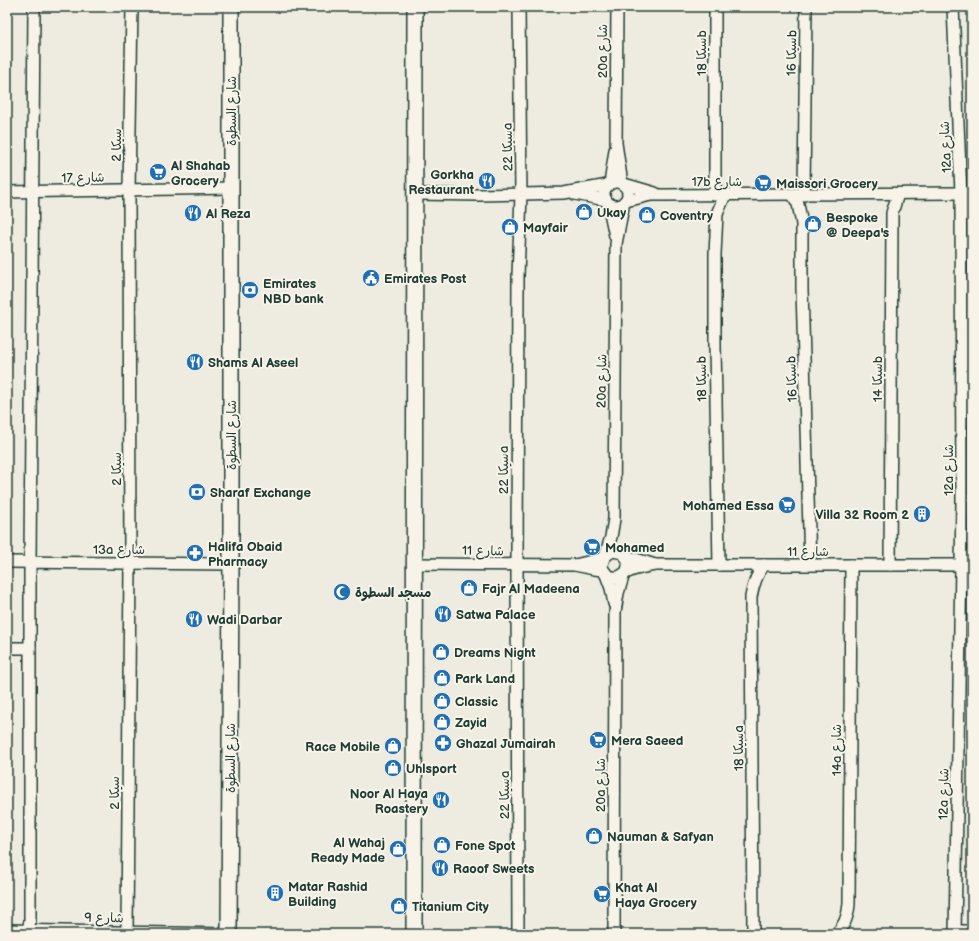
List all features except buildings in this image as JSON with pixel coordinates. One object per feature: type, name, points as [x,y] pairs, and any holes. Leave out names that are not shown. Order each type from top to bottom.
[{"type":"main road","name":"شارع السطوة","points":[[229,934],[232,188],[231,7]]},
{"type":"main road","points":[[414,934],[415,7]]},
{"type":"street","points":[[28,932],[34,7]]},
{"type":"street","name":"سيكا 2","points":[[132,7],[129,190],[132,933]]},
{"type":"street","name":"سيكا 22a","points":[[518,934],[516,565],[518,276],[521,194],[519,7]]},
{"type":"street","name":"20a شارع","points":[[616,7],[616,143],[623,184]]},
{"type":"street","name":"سيكا 18b","points":[[715,7],[720,195],[717,214],[715,346],[719,565]]},
{"type":"street","name":"سيكا 16b","points":[[806,7],[798,204],[802,224],[810,565]]},
{"type":"street","name":"12a شارع","points":[[953,7],[961,193],[961,565],[955,932]]},
{"type":"street","name":"20a شارع","points":[[609,184],[616,143]]},
{"type":"street","points":[[415,194],[564,193],[618,182],[623,184],[627,188],[628,192],[625,202],[614,206],[607,202],[564,193]]},
{"type":"street","points":[[607,202],[604,192],[609,184]]},
{"type":"street","name":"17b شارع","points":[[623,184],[664,195]]},
{"type":"street","name":"شارع 17","points":[[7,192],[232,188]]},
{"type":"street","name":"17b شارع","points":[[625,202],[651,195],[961,193]]},
{"type":"street","name":"سيكا 14b","points":[[890,565],[892,213],[898,194]]},
{"type":"street","name":"20a شارع","points":[[607,202],[616,244]]},
{"type":"street","name":"20a شارع","points":[[604,557],[611,537],[614,519],[616,244],[625,202]]},
{"type":"street","name":"20a شارع","points":[[614,519],[624,554]]},
{"type":"street","points":[[613,551],[624,554],[629,564],[625,573],[612,577],[604,571],[602,566],[604,557],[613,551]]},
{"type":"street","name":"شارع 11","points":[[624,554],[655,565]]},
{"type":"street","name":"شارع 11","points":[[575,565],[604,557]]},
{"type":"street","name":"13a شارع","points":[[7,562],[231,564]]},
{"type":"street","name":"شارع 11","points":[[414,564],[575,565],[604,571]]},
{"type":"street","name":"شارع 11","points":[[625,573],[655,565],[961,565]]},
{"type":"street","name":"سيكا 18a","points":[[753,934],[751,598],[753,585],[764,565]]},
{"type":"street","name":"14a شارع","points":[[838,933],[847,920],[849,904],[851,565]]},
{"type":"street","name":"20a شارع","points":[[604,571],[612,592],[615,612],[614,934]]},
{"type":"street","name":"20a شارع","points":[[615,612],[618,593],[625,573]]},
{"type":"street","points":[[7,648],[30,648]]},
{"type":"street","name":"شارع 9","points":[[7,930],[28,932],[225,934]]},
{"type":"street","points":[[955,932],[972,931]]},
{"type":"place","name":"Al Shahab Grocery","points":[[158,172]]},
{"type":"place","name":"Gorkha Restaurant","points":[[487,181]]},
{"type":"place","name":"Maissori Grocery","points":[[763,183]]},
{"type":"place","name":"Ukay","points":[[584,212]]},
{"type":"place","name":"Al Reza","points":[[193,213]]},
{"type":"place","name":"Coventry","points":[[647,215]]},
{"type":"place","name":"Bespoke @ Deepa's","points":[[813,224]]},
{"type":"place","name":"Mayfair","points":[[510,227]]},
{"type":"place","name":"Emirates Post","points":[[371,278]]},
{"type":"place","name":"Emirates NBD bank","points":[[250,290]]},
{"type":"place","name":"Shams Al Aseel","points":[[195,362]]},
{"type":"place","name":"Sharaf Exchange","points":[[197,492]]},
{"type":"place","name":"Mohamed Essa","points":[[787,505]]},
{"type":"place","name":"Villa 32 Room 2","points":[[922,514]]},
{"type":"place","name":"Mohamed","points":[[592,547]]},
{"type":"place","name":"Halifa Obaid Pharmacy","points":[[195,553]]},
{"type":"place","name":"Fajr Al Madeena","points":[[469,588]]},
{"type":"place","name":"مسجد السطوة","points":[[342,592]]},
{"type":"place","name":"Satwa Palace","points":[[443,614]]},
{"type":"place","name":"Wadi Darbar","points":[[194,619]]},
{"type":"place","name":"Dreams Night","points":[[441,652]]},
{"type":"place","name":"Park Land","points":[[442,678]]},
{"type":"place","name":"Classic","points":[[442,701]]},
{"type":"place","name":"Zayid","points":[[442,722]]},
{"type":"place","name":"Mera Saeed","points":[[598,740]]},
{"type":"place","name":"Ghazal Jumairah","points":[[443,743]]},
{"type":"place","name":"Race Mobile","points":[[393,746]]},
{"type":"place","name":"Uhlsport","points":[[393,768]]},
{"type":"place","name":"Noor Al Haya Roastery","points":[[441,800]]},
{"type":"place","name":"Nauman & Safyan","points":[[594,836]]},
{"type":"place","name":"Fone Spot","points":[[442,845]]},
{"type":"place","name":"Al Wahaj Ready Made","points":[[398,849]]},
{"type":"place","name":"Raoof Sweets","points":[[440,868]]},
{"type":"place","name":"Matar Rashid Building","points":[[275,893]]},
{"type":"place","name":"Khat Al Haya Grocery","points":[[602,894]]},
{"type":"place","name":"Titanium City","points":[[399,906]]}]
